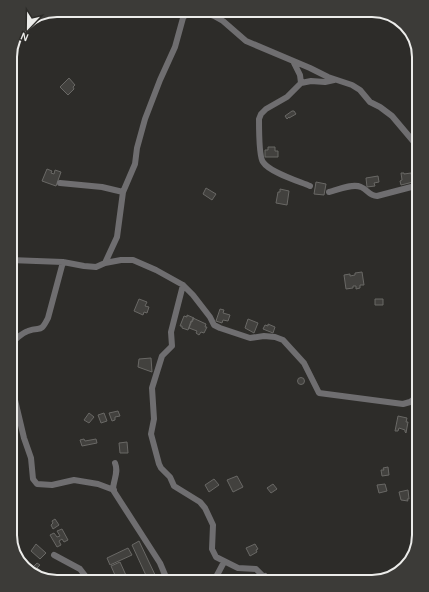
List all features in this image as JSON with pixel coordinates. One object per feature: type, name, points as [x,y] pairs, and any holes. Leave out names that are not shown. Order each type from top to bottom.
[{"type":"street","points":[[105,263],[117,237],[123,192],[136,164],[137,148],[145,119],[175,47],[184,17]]},
{"type":"street","points":[[216,17],[223,21],[246,41],[334,80],[346,82],[360,90],[366,99],[380,107],[398,122],[412,140]]},
{"type":"street","points":[[293,62],[300,75],[300,83]]},
{"type":"street","points":[[310,186],[268,168],[262,161],[259,126],[261,114],[266,109],[287,97],[300,83],[311,81],[325,82],[334,80]]},
{"type":"street","points":[[60,183],[102,187],[123,192]]},
{"type":"street","points":[[329,192],[357,186],[374,196],[377,196],[412,187]]},
{"type":"street","points":[[17,260],[63,262],[96,267],[105,263],[121,260],[133,260],[156,270],[183,285],[193,295],[210,317],[214,325],[250,338],[264,336],[275,337],[283,340],[304,363],[319,393],[403,404],[412,400]]},
{"type":"street","points":[[17,339],[26,331],[38,330],[45,324],[48,318],[63,262]]},
{"type":"street","points":[[183,285],[171,332],[172,346],[162,356],[152,388],[154,419],[151,434],[159,464],[170,477],[174,486],[200,502],[206,508],[213,525],[213,552],[216,557],[238,568],[256,569],[264,575]]},
{"type":"street","points":[[17,408],[24,438],[31,458],[33,479],[37,484],[52,484],[74,480],[98,484],[114,490]]},
{"type":"street","points":[[115,463],[117,471],[113,485],[114,490],[160,563],[165,575]]},
{"type":"street","points":[[54,555],[80,569],[85,575]]},
{"type":"street","points":[[217,575],[224,562]]},
{"type":"building","points":[[69,78],[75,85],[73,87],[74,89],[68,95],[60,87]]},
{"type":"building","points":[[292,111],[296,114],[287,119],[285,116]]},
{"type":"building","points":[[268,147],[275,147],[275,151],[278,151],[278,157],[265,157],[265,150],[268,150]]},
{"type":"building","points":[[47,169],[52,171],[51,173],[54,174],[55,170],[61,172],[56,186],[42,181]]},
{"type":"building","points":[[401,173],[411,173],[412,182],[401,185],[400,181],[402,180]]},
{"type":"building","points":[[378,176],[379,182],[374,183],[375,186],[367,187],[366,178]]},
{"type":"building","points":[[316,182],[326,184],[324,195],[314,194]]},
{"type":"building","points":[[206,188],[216,194],[212,200],[203,194]]},
{"type":"building","points":[[280,189],[289,191],[287,205],[276,203]]},
{"type":"building","points":[[362,272],[364,285],[360,285],[360,288],[356,289],[356,286],[353,286],[353,288],[346,289],[344,275],[350,274],[350,276],[355,275],[355,273]]},
{"type":"building","points":[[139,299],[147,302],[145,306],[149,307],[147,313],[144,312],[143,315],[134,311]]},
{"type":"building","points":[[375,299],[383,299],[383,305],[375,305]]},
{"type":"building","points":[[220,309],[224,310],[223,313],[230,315],[228,321],[223,320],[222,323],[216,321]]},
{"type":"building","points":[[187,315],[194,318],[192,322],[191,321],[188,330],[180,326],[184,316],[187,317]]},
{"type":"building","points":[[193,318],[206,324],[205,327],[207,327],[204,333],[201,332],[199,335],[196,333],[197,331],[189,328]]},
{"type":"building","points":[[248,319],[258,323],[254,333],[245,328]]},
{"type":"building","points":[[268,324],[275,327],[273,333],[263,329],[265,325],[268,326]]},
{"type":"building","points":[[151,358],[152,372],[138,367],[139,359]]},
{"type":"building","points":[[301,377],[304,378],[304,384],[301,385],[298,384],[297,381],[298,378]]},
{"type":"building","points":[[118,411],[120,416],[115,417],[115,420],[112,421],[109,413]]},
{"type":"building","points":[[89,413],[94,417],[89,423],[84,420]]},
{"type":"building","points":[[104,413],[107,421],[101,423],[98,415]]},
{"type":"building","points":[[398,416],[407,418],[406,422],[408,422],[406,433],[405,430],[399,428],[398,431],[395,431]]},
{"type":"building","points":[[84,439],[85,441],[96,439],[97,443],[82,446],[80,440]]},
{"type":"building","points":[[127,442],[128,453],[120,453],[119,443]]},
{"type":"building","points":[[388,467],[389,475],[382,476],[381,470]]},
{"type":"building","points":[[237,476],[243,487],[233,492],[227,480]]},
{"type":"building","points":[[214,479],[219,485],[209,492],[205,485]]},
{"type":"building","points":[[273,484],[277,489],[271,493],[267,488]]},
{"type":"building","points":[[385,484],[387,491],[379,493],[377,485]]},
{"type":"building","points":[[408,490],[408,501],[401,500],[399,492]]},
{"type":"building","points":[[55,519],[59,525],[53,529],[51,525],[53,523],[52,521]]},
{"type":"building","points":[[62,529],[68,540],[64,542],[62,539],[59,541],[61,545],[57,547],[50,535],[54,533],[57,537],[60,536],[57,531]]},
{"type":"building","points":[[139,541],[155,575],[146,575],[132,545]]},
{"type":"building","points":[[36,544],[46,553],[40,559],[31,551]]},
{"type":"building","points":[[255,544],[258,549],[256,550],[257,552],[250,556],[246,548]]},
{"type":"building","points":[[128,548],[132,555],[110,565],[107,558]]},
{"type":"building","points":[[120,562],[126,575],[115,575],[111,566]]},
{"type":"building","points":[[37,563],[40,565],[37,568],[41,571],[37,570],[33,567]]}]
